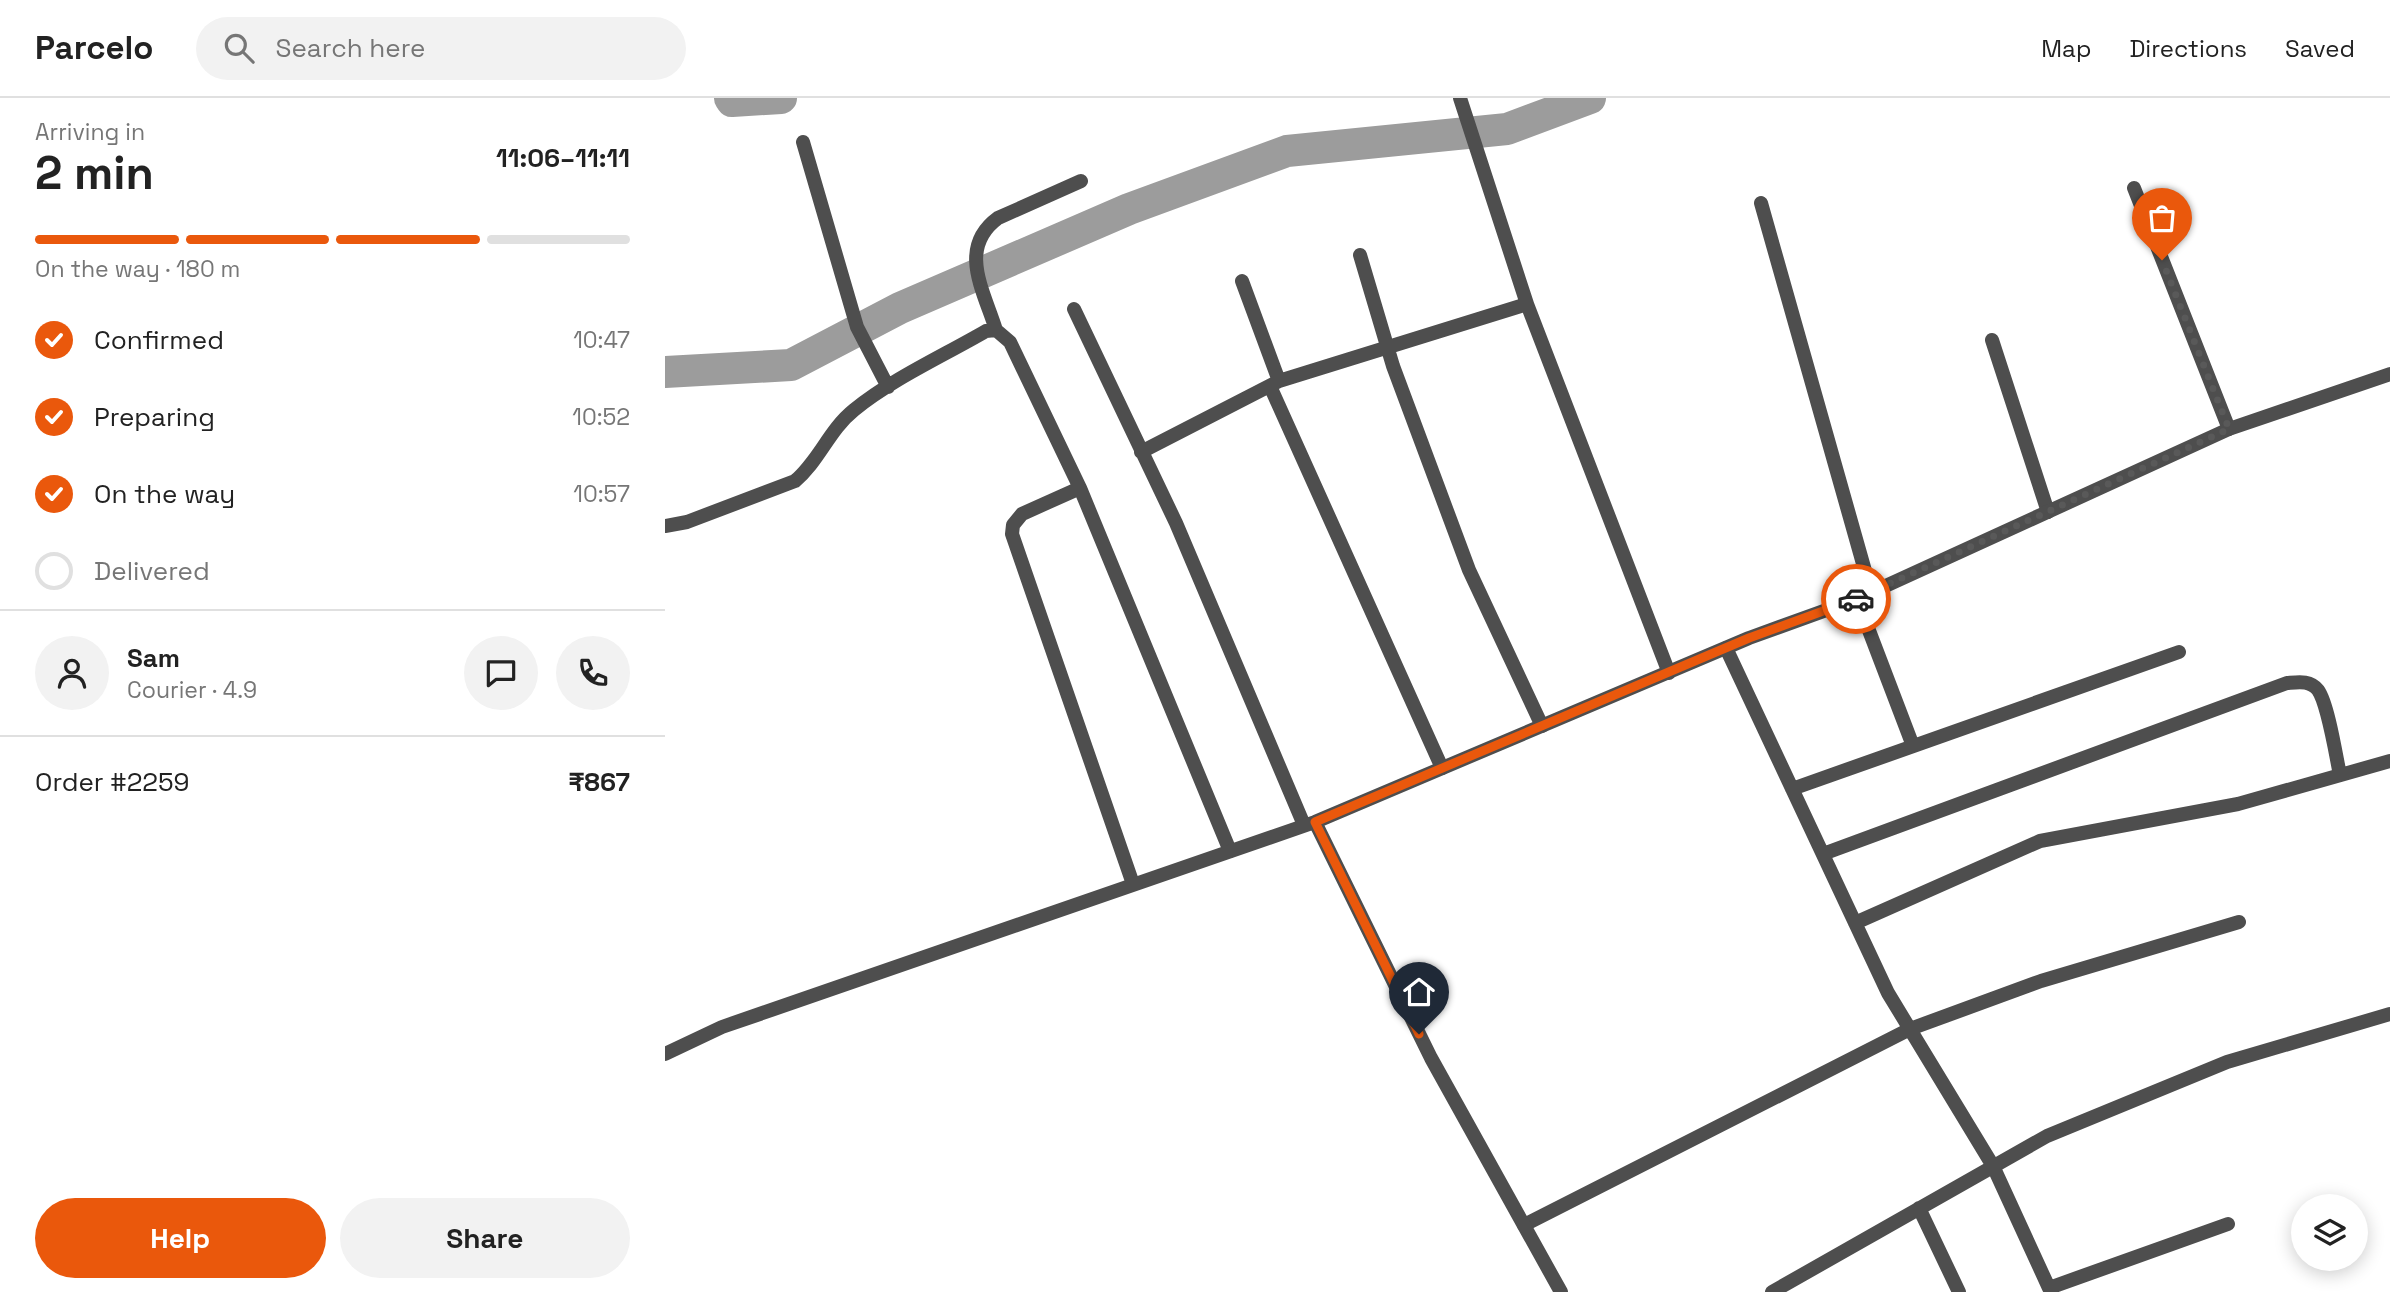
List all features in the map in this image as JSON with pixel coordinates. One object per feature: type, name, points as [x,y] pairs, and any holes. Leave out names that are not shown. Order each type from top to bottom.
[{"type":"street","points":[[1462,102],[1527,304],[1669,673]]},
{"type":"street","points":[[803,142],[857,327],[888,387]]},
{"type":"street","points":[[1081,181],[986,226],[976,247],[976,264],[996,330],[1010,342],[1080,488],[1230,851]]},
{"type":"street","points":[[2134,188],[2229,429]]},
{"type":"street","points":[[1761,203],[1871,592]]},
{"type":"street","points":[[1360,255],[1387,347],[1469,570],[1542,726]]},
{"type":"street","points":[[1243,281],[1275,384],[1442,768]]},
{"type":"street","points":[[1141,452],[1275,384],[1527,304]]},
{"type":"street","points":[[1074,309],[1175,523],[1309,824],[1431,1058],[1561,1292]]},
{"type":"street","points":[[665,526],[687,522],[795,481],[808,470],[838,426],[854,409],[986,331],[996,330]]},
{"type":"street","points":[[1992,340],[2048,512]]},
{"type":"street","points":[[665,1054],[722,1027],[1309,824],[1727,648],[1857,599],[2229,429],[2390,374]]},
{"type":"street","points":[[1080,488],[1023,514],[1013,525],[1012,534],[1133,884]]},
{"type":"street","points":[[1857,599],[1913,747]]},
{"type":"street","points":[[1727,648],[1888,993],[1993,1166],[2049,1289],[2228,1224]]},
{"type":"street","points":[[1792,789],[2179,652]]},
{"type":"street","points":[[1823,854],[2287,683],[2305,682],[2317,689],[2323,701],[2340,775]]},
{"type":"street","points":[[1855,923],[2040,841],[2238,804],[2390,761]]},
{"type":"street","points":[[1524,1225],[1910,1029],[2041,981],[2239,922]]},
{"type":"street","points":[[1772,1292],[2047,1136],[2227,1062],[2390,1014]]},
{"type":"street","points":[[1919,1208],[1959,1292]]},
{"type":"waterway","points":[[730,98],[732,101],[781,98]]},
{"type":"waterway","points":[[665,372],[791,365],[900,308],[1129,209],[1287,151],[1507,129],[1590,98]]},
{"type":"way so far","points":[[1856,599],[2229,429],[2162,260]]},
{"type":"route","points":[[1419,1034],[1315,822],[1749,638],[1856,599]]}]
